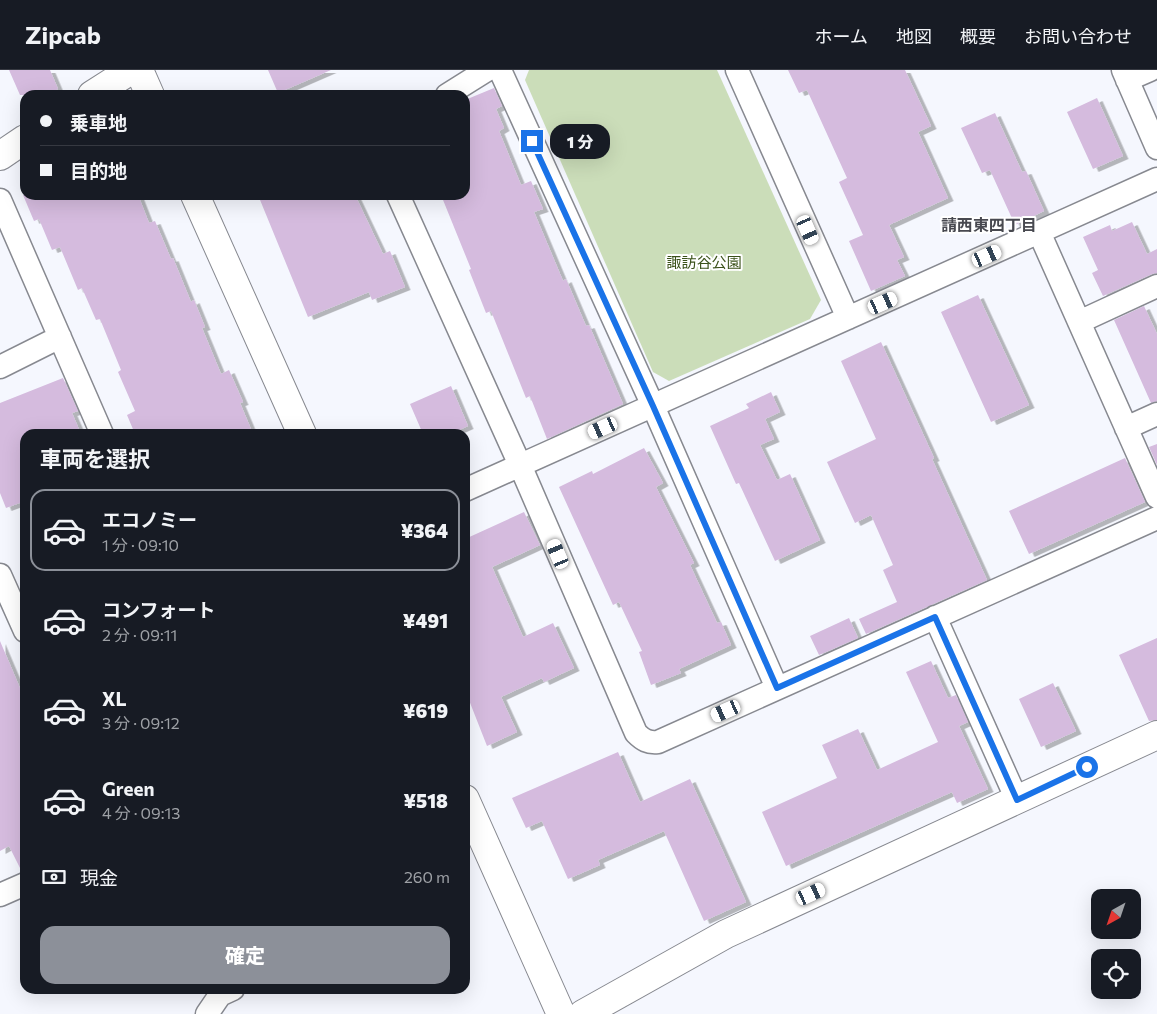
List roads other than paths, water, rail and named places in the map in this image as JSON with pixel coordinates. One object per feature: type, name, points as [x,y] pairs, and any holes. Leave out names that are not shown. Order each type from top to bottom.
[{"type":"street","points":[[100,90],[131,70]]},
{"type":"street","points":[[139,70],[148,90]]},
{"type":"street","points":[[455,90],[487,70]]},
{"type":"street","points":[[500,70],[653,406],[777,688]]},
{"type":"street","points":[[738,70],[848,318]]},
{"type":"street","points":[[1150,70],[1125,75],[1157,148]]},
{"type":"street","points":[[0,156],[20,142]]},
{"type":"street","points":[[470,488],[1157,179]]},
{"type":"street","points":[[0,200],[100,429]]},
{"type":"street","points":[[197,200],[300,429]]},
{"type":"street","points":[[400,200],[520,465],[636,733],[643,740],[650,743],[658,742],[1157,518]]},
{"type":"street","points":[[1039,232],[1157,497]]},
{"type":"street","points":[[1079,322],[1157,286]]},
{"type":"street","points":[[0,367],[60,337]]},
{"type":"street","points":[[1126,428],[1157,414]]},
{"type":"street","points":[[0,575],[20,620]]},
{"type":"street","points":[[935,617],[1017,800]]},
{"type":"street","points":[[583,1014],[726,934],[1157,735]]},
{"type":"street","points":[[470,810],[561,1014]]},
{"type":"street","points":[[0,895],[20,886]]},
{"type":"street","points":[[206,1014],[222,994]]},
{"type":"district","name":"請西東四丁目","points":[[989,224]]},
{"type":"park label","name":"諏訪谷公園","points":[[704,262]]}]
